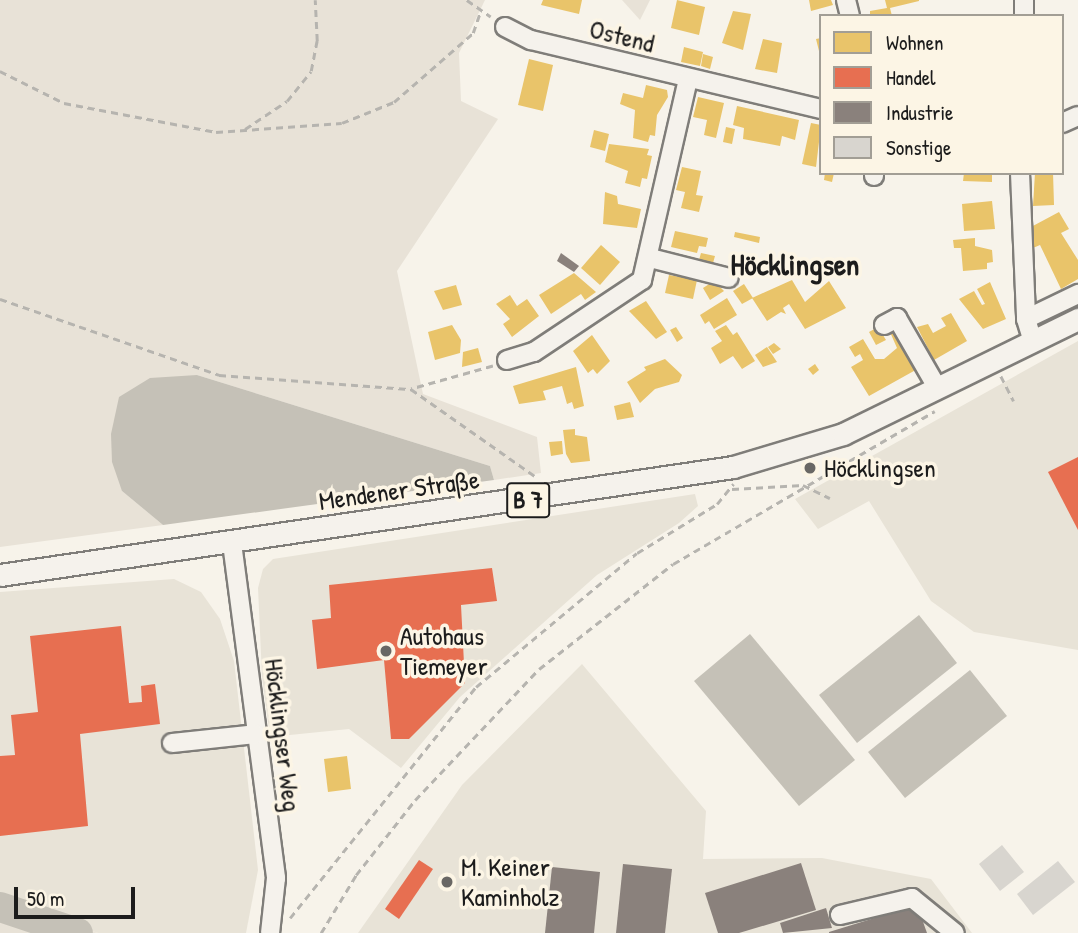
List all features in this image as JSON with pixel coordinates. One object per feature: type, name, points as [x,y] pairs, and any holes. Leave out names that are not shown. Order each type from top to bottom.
[{"type":"main road","name":"Mendener Straße","points":[[0,575],[561,495],[733,467],[843,433],[942,397],[1078,317]]},
{"type":"street","name":"Ostend","points":[[505,27],[531,40],[819,109]]},
{"type":"street","points":[[506,360],[534,352],[642,280],[650,258],[688,79]]},
{"type":"street","points":[[1020,175],[1026,319],[1033,342]]},
{"type":"street","points":[[650,258],[729,278]]},
{"type":"street","points":[[1026,319],[1078,294]]},
{"type":"street","points":[[884,325],[897,318],[942,397]]},
{"type":"street","name":"Höcklingser Weg","points":[[232,543],[275,878],[270,931]]},
{"type":"street","points":[[172,743],[256,734]]},
{"type":"street","points":[[840,915],[912,898],[955,933]]},
{"type":"path","points":[[244,130],[287,101],[311,71],[317,41],[315,0]]},
{"type":"path","points":[[0,71],[64,103],[216,132],[342,123],[394,102],[473,33],[481,10],[467,0]]},
{"type":"path","points":[[0,299],[219,375],[411,389],[506,360]]},
{"type":"path","points":[[991,381],[1001,376],[1014,401]]},
{"type":"path","points":[[411,389],[561,495]]},
{"type":"path","points":[[321,933],[356,875],[415,800],[539,669],[673,564],[942,397]]},
{"type":"path","points":[[733,467],[733,489]]},
{"type":"path","points":[[270,931],[284,925],[476,687],[637,553],[717,504],[733,489],[803,485],[830,498]]},
{"type":"shaded area","points":[[0,0],[485,0],[459,53],[461,101],[498,119],[397,271],[423,394],[537,437],[541,473],[494,480],[490,466],[197,375],[122,491],[163,525],[0,547]]},
{"type":"shaded area","points":[[622,0],[650,0],[640,20]]},
{"type":"shaded area","points":[[1078,341],[1078,650],[974,632],[931,601],[869,501],[818,529],[795,499]]},
{"type":"shaded area","points":[[197,375],[490,466],[494,480],[163,525],[122,491],[112,462],[111,434],[119,397],[150,378]]},
{"type":"shaded area","name":"Autohaus Tiemeyer","points":[[695,494],[698,506],[679,523],[597,575],[460,697],[401,768],[349,729],[270,737],[262,676],[258,588],[263,569],[273,559]]},
{"type":"shaded area","points":[[174,579],[201,592],[220,619],[234,661],[258,870],[246,933],[98,933],[0,900],[0,592]]},
{"type":"shaded area","points":[[919,615],[957,663],[857,743],[819,695]]},
{"type":"shaded area","points":[[750,634],[855,760],[799,806],[694,681]]},
{"type":"shaded area","points":[[582,664],[706,811],[703,859],[822,858],[931,879],[972,933],[358,933],[462,785]]},
{"type":"shaded area","points":[[970,670],[1007,716],[905,798],[868,752]]},
{"type":"shaded area","points":[[0,900],[98,933],[0,933]]},
{"type":"building: Wohnen","points":[[543,0],[582,0],[579,14],[541,5]]},
{"type":"building: Wohnen","points":[[677,0],[705,7],[699,35],[671,28]]},
{"type":"building: Wohnen","points":[[809,0],[831,0],[833,5],[811,11]]},
{"type":"building: Wohnen","points":[[885,0],[919,0],[890,8],[892,14],[870,14],[870,11],[887,8]]},
{"type":"building: Wohnen","points":[[733,11],[751,14],[743,50],[722,43]]},
{"type":"building: Wohnen","points":[[763,39],[782,43],[777,73],[755,69]]},
{"type":"building: Wohnen","points":[[684,47],[703,52],[700,66],[681,62]]},
{"type":"building: Wohnen","points":[[703,54],[713,57],[710,69],[701,66]]},
{"type":"building: Wohnen","points":[[529,59],[553,65],[543,111],[518,105]]},
{"type":"building: Wohnen","points":[[646,85],[667,90],[668,97],[657,115],[655,136],[650,135],[648,142],[633,138],[635,110],[620,104],[623,93],[643,98]]},
{"type":"building: Wohnen","points":[[698,97],[724,103],[716,138],[704,135],[707,120],[693,117]]},
{"type":"building: Wohnen","points":[[737,106],[799,120],[795,140],[782,136],[780,146],[743,139],[744,128],[733,125]]},
{"type":"building: Wohnen","points":[[811,123],[819,125],[816,167],[802,164]]},
{"type":"building: Wohnen","points":[[726,127],[735,129],[732,144],[723,142]]},
{"type":"building: Wohnen","points":[[594,130],[609,134],[605,151],[590,147]]},
{"type":"building: Wohnen","points":[[609,144],[649,149],[647,155],[652,156],[647,179],[642,178],[640,187],[625,183],[628,171],[605,162]]},
{"type":"building: Wohnen","points":[[682,167],[701,171],[696,195],[703,196],[699,212],[681,208],[685,192],[676,190]]},
{"type":"building: Wohnen","points":[[825,175],[834,175],[832,182],[824,180]]},
{"type":"building: Wohnen","points":[[964,175],[992,175],[992,182],[963,181]]},
{"type":"building: Wohnen","points":[[1035,175],[1053,175],[1054,205],[1033,206]]},
{"type":"building: Wohnen","points":[[605,192],[617,196],[618,204],[641,209],[637,228],[603,224]]},
{"type":"building: Wohnen","points":[[992,201],[995,229],[964,231],[962,204]]},
{"type":"building: Wohnen","points":[[1059,212],[1069,229],[1061,233],[1078,260],[1078,279],[1061,289],[1040,245],[1033,248],[1031,227]]},
{"type":"building: Wohnen","points":[[675,231],[708,238],[706,247],[699,246],[697,253],[671,247]]},
{"type":"building: Wohnen","points":[[735,232],[760,237],[759,243],[734,237]]},
{"type":"building: Wohnen","points":[[975,238],[975,246],[992,250],[993,262],[987,263],[987,269],[963,271],[961,248],[954,248],[953,240]]},
{"type":"building: Wohnen","points":[[601,245],[620,262],[600,285],[581,268]]},
{"type":"building: Wohnen","points":[[701,253],[715,256],[713,263],[699,260]]},
{"type":"building: Wohnen","points":[[574,273],[596,292],[585,300],[581,294],[551,314],[539,295]]},
{"type":"building: Wohnen","points":[[669,275],[697,280],[693,299],[665,293]]},
{"type":"building: Wohnen","points":[[792,280],[805,302],[829,281],[846,308],[805,329],[789,304],[783,308],[786,314],[781,312],[767,321],[752,298]]},
{"type":"building: Wohnen","points":[[714,281],[724,291],[710,300],[703,288]]},
{"type":"building: Wohnen","points":[[990,282],[1006,319],[983,329],[959,299],[974,291],[982,305],[985,304],[977,289]]},
{"type":"building: Wohnen","points":[[744,284],[753,298],[742,304],[733,291]]},
{"type":"building: Wohnen","points":[[456,285],[462,305],[443,310],[434,291]]},
{"type":"building: Wohnen","points":[[510,295],[517,306],[527,299],[539,316],[512,337],[503,324],[510,319],[496,304]]},
{"type":"building: Wohnen","points":[[727,298],[737,315],[714,329],[709,321],[705,324],[700,315]]},
{"type":"building: Wohnen","points":[[646,301],[667,332],[656,339],[629,311]]},
{"type":"building: Wohnen","points":[[951,313],[967,341],[934,360],[917,327],[928,324],[933,333],[946,326],[941,318]]},
{"type":"building: Wohnen","points":[[452,325],[461,340],[460,353],[435,360],[428,332]]},
{"type":"building: Wohnen","points":[[726,325],[733,335],[737,332],[755,361],[742,369],[733,356],[720,364],[711,348],[722,341],[715,331]]},
{"type":"building: Wohnen","points":[[676,327],[683,338],[677,342],[670,330]]},
{"type":"building: Wohnen","points":[[878,327],[886,340],[876,345],[869,332]]},
{"type":"building: Wohnen","points":[[897,328],[921,367],[869,396],[851,367],[863,360],[860,354],[855,357],[849,347],[863,339],[875,359],[884,359],[897,348],[890,332]]},
{"type":"building: Wohnen","points":[[592,335],[610,361],[597,374],[593,369],[588,373],[573,351]]},
{"type":"building: Wohnen","points":[[774,343],[781,349],[773,354],[768,347]]},
{"type":"building: Wohnen","points":[[767,347],[777,362],[763,367],[755,355]]},
{"type":"building: Wohnen","points":[[478,348],[482,362],[462,367],[463,352]]},
{"type":"building: Wohnen","points":[[665,359],[682,375],[679,382],[655,389],[640,403],[627,382],[646,370],[644,367]]},
{"type":"building: Wohnen","points":[[815,364],[819,370],[813,375],[808,369]]},
{"type":"building: Wohnen","points":[[576,367],[584,406],[574,409],[572,402],[567,404],[562,386],[543,391],[546,400],[519,404],[513,386]]},
{"type":"building: Wohnen","points":[[630,402],[634,417],[617,420],[614,406]]},
{"type":"building: Wohnen","points":[[575,429],[575,435],[587,437],[590,461],[571,463],[566,454],[563,430]]},
{"type":"building: Wohnen","points":[[562,441],[563,454],[551,456],[549,442]]},
{"type":"building: Wohnen","points":[[347,756],[351,789],[328,792],[324,759]]},
{"type":"building: Handel","points":[[1078,457],[1078,530],[1048,472]]},
{"type":"building: Handel","points":[[492,568],[497,601],[461,605],[465,683],[409,739],[391,739],[384,660],[317,669],[312,620],[331,618],[329,585]]},
{"type":"building: Handel","points":[[121,626],[129,703],[142,702],[141,686],[155,684],[160,724],[80,734],[88,826],[0,836],[0,756],[15,755],[11,715],[38,712],[30,636]]},
{"type":"building: Handel","points":[[419,860],[433,869],[399,919],[385,909]]},
{"type":"building: Industrie","points":[[561,253],[579,266],[574,272],[557,261]]},
{"type":"building: Industrie","points":[[801,863],[816,910],[739,933],[718,933],[705,893]]},
{"type":"building: Industrie","points":[[623,864],[672,869],[665,933],[616,933]]},
{"type":"building: Industrie","points":[[552,867],[600,872],[594,933],[545,933]]},
{"type":"building: Industrie","points":[[917,905],[927,933],[829,933],[829,932]]},
{"type":"building: Industrie","points":[[826,908],[832,928],[783,933],[780,923]]},
{"type":"building: Sonstige","points":[[1002,845],[1024,872],[1000,891],[979,864]]},
{"type":"building: Sonstige","points":[[1058,861],[1075,882],[1033,915],[1017,894]]},
{"type":"waterway","points":[[0,907],[78,933]]},
{"type":"place","name":"Höcklingsen","points":[[810,468]]},
{"type":"place","name":"Autohaus Tiemeyer","points":[[386,651]]},
{"type":"place","name":"M. Keiner Kaminholz","points":[[447,882]]},
{"type":"district","name":"Höcklingsen","points":[[795,264]]}]
